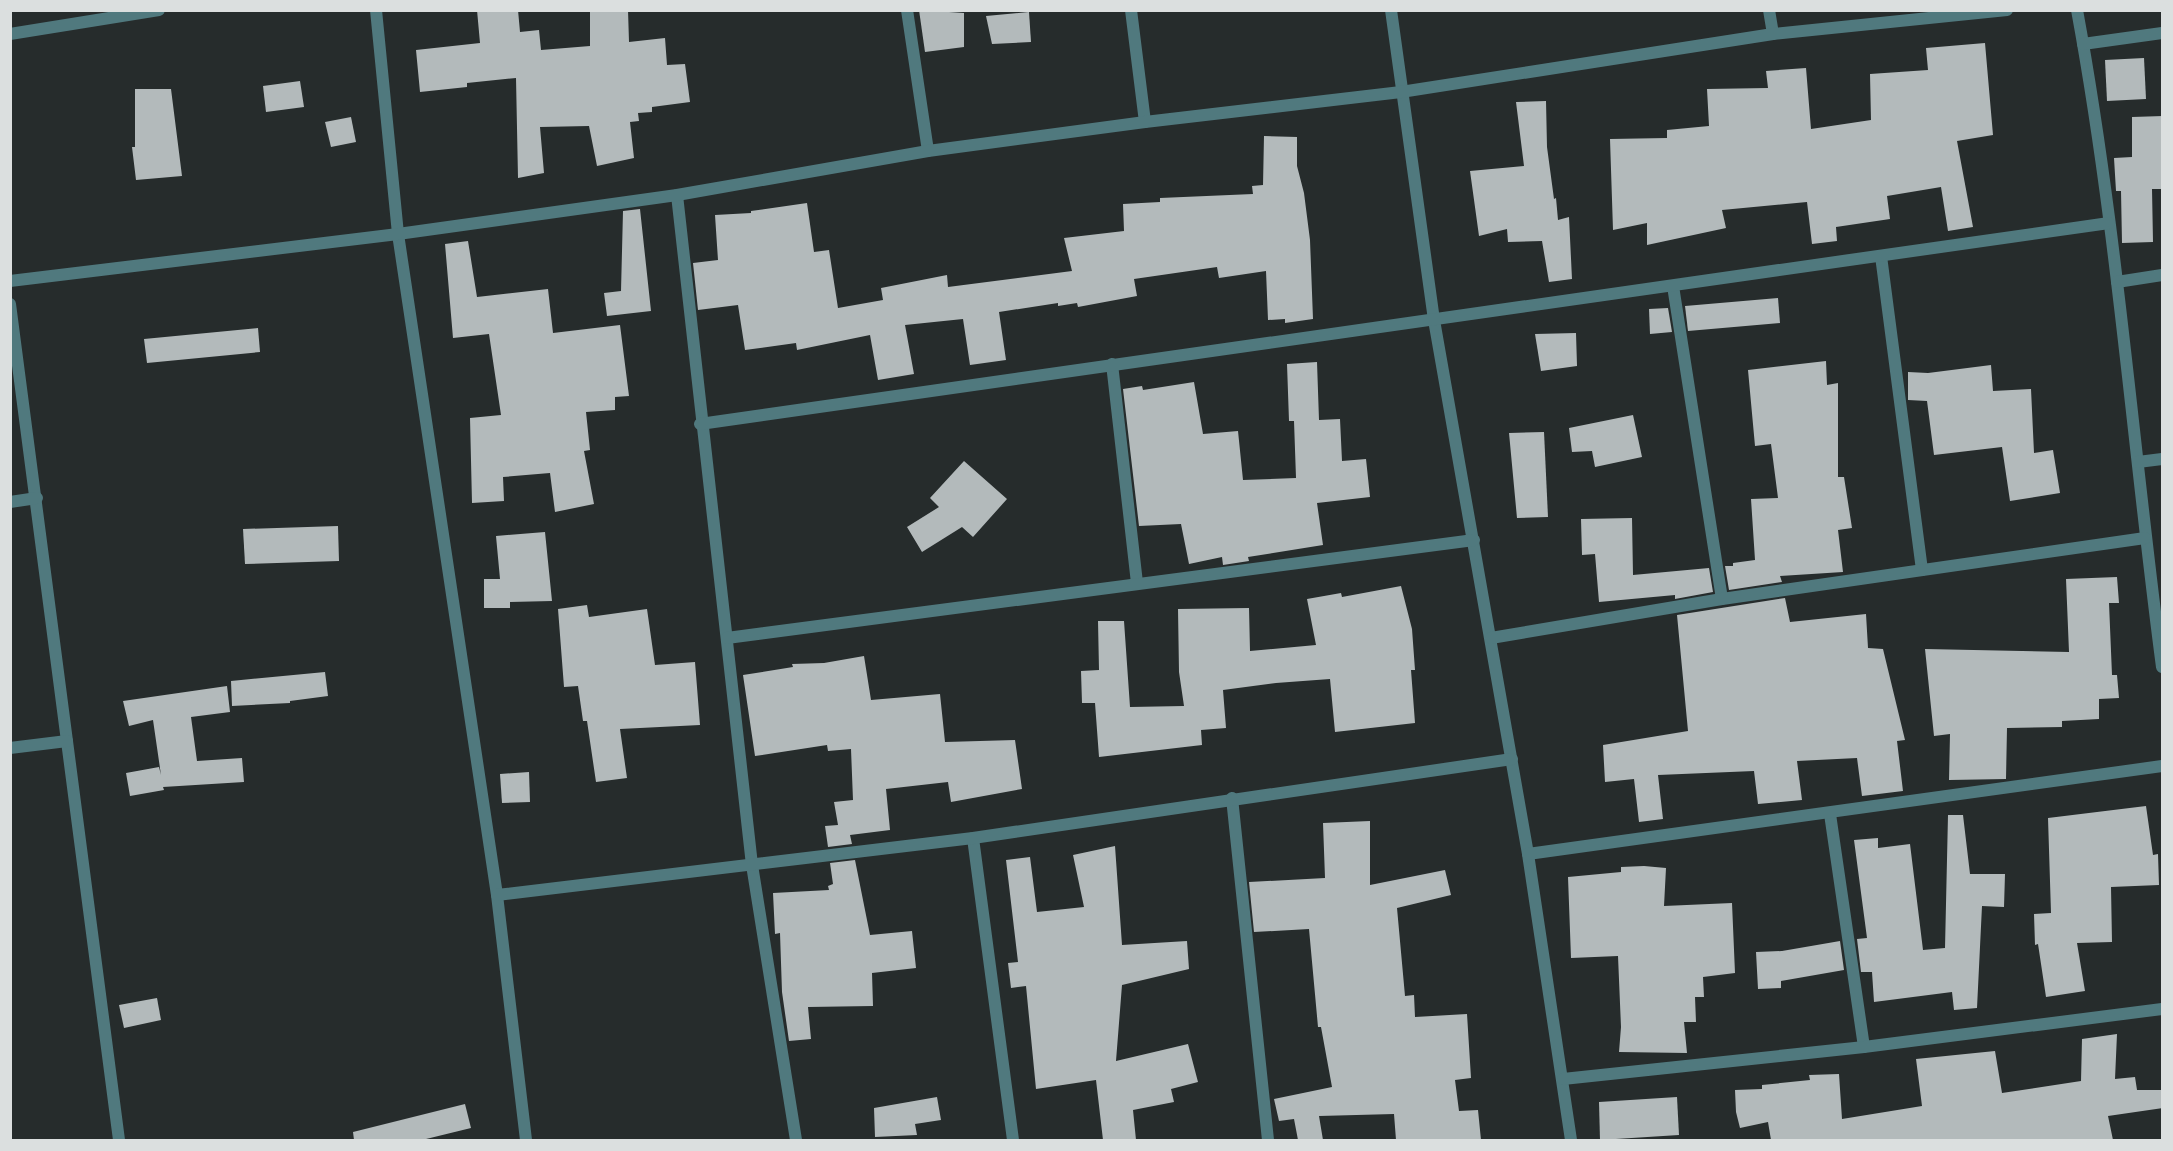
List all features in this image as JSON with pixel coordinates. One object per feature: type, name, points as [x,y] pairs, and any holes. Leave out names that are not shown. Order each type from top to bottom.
[{"type":"street","points":[[10,34],[159,10]]},
{"type":"street","points":[[376,10],[398,234],[498,895],[526,1140]]},
{"type":"street","points":[[907,10],[928,151]]},
{"type":"street","points":[[1131,10],[1145,122]]},
{"type":"street","points":[[1391,10],[1434,320],[1528,854],[1571,1140]]},
{"type":"street","points":[[1768,10],[1773,34]]},
{"type":"street","points":[[10,281],[398,234],[676,195],[928,151],[1145,122],[1401,92],[1773,34],[2007,10]]},
{"type":"street","points":[[2077,10],[2117,282],[2145,538],[2163,667]]},
{"type":"street","points":[[2083,44],[2163,33]]},
{"type":"street","points":[[676,195],[700,424],[727,638],[752,866],[796,1140]]},
{"type":"street","points":[[700,424],[2109,223]]},
{"type":"street","points":[[1881,256],[1922,570]]},
{"type":"street","points":[[2117,282],[2163,275]]},
{"type":"street","points":[[1673,286],[1722,599]]},
{"type":"street","points":[[10,304],[119,1140]]},
{"type":"street","points":[[1112,364],[1137,583]]},
{"type":"street","points":[[2138,462],[2163,459]]},
{"type":"street","points":[[10,502],[37,498]]},
{"type":"street","points":[[1491,638],[1722,599],[2145,538]]},
{"type":"street","points":[[727,638],[1474,540]]},
{"type":"street","points":[[10,748],[67,741]]},
{"type":"street","points":[[498,895],[973,838],[1232,798],[1512,759]]},
{"type":"street","points":[[1528,854],[1830,814],[2163,766]]},
{"type":"street","points":[[1232,798],[1268,1140]]},
{"type":"street","points":[[1830,814],[1864,1047]]},
{"type":"street","points":[[973,838],[1013,1140]]},
{"type":"street","points":[[1563,1079],[1864,1047],[2163,1009]]},
{"type":"building","points":[[477,10],[518,10],[520,32],[539,30],[541,50],[590,46],[590,10],[628,10],[629,42],[665,38],[667,65],[685,64],[690,102],[652,107],[652,112],[638,113],[639,121],[630,122],[634,158],[597,166],[589,126],[540,127],[544,173],[518,178],[516,78],[467,83],[467,87],[420,92],[416,50],[480,43]]},
{"type":"building","points":[[919,10],[964,13],[964,47],[925,52]]},
{"type":"building","points":[[1029,12],[1031,42],[992,44],[986,16]]},
{"type":"building","points":[[1985,43],[1993,135],[1957,141],[1973,227],[1948,231],[1941,187],[1887,196],[1890,219],[1836,227],[1837,241],[1812,244],[1807,202],[1722,210],[1726,228],[1647,245],[1647,223],[1613,230],[1610,139],[1667,138],[1667,130],[1709,126],[1707,89],[1768,88],[1766,71],[1806,68],[1811,129],[1871,120],[1870,74],[1928,70],[1926,48]]},
{"type":"building","points":[[2144,58],[2146,99],[2107,101],[2105,60]]},
{"type":"building","points":[[300,81],[304,107],[266,112],[263,86]]},
{"type":"building","points":[[135,89],[171,89],[182,176],[136,180],[132,147],[135,147]]},
{"type":"building","points":[[1546,101],[1547,147],[1554,199],[1556,198],[1558,220],[1569,217],[1572,279],[1549,282],[1542,241],[1508,242],[1507,229],[1479,236],[1470,171],[1524,166],[1516,102]]},
{"type":"building","points":[[2163,116],[2163,189],[2152,189],[2153,242],[2122,243],[2121,191],[2116,191],[2114,158],[2132,157],[2132,117]]},
{"type":"building","points":[[351,117],[356,142],[331,147],[325,122]]},
{"type":"building","points":[[1264,136],[1297,137],[1297,166],[1304,193],[1310,240],[1313,319],[1285,323],[1285,319],[1268,320],[1266,271],[1219,278],[1217,267],[1134,279],[1137,296],[1078,307],[1077,303],[1058,306],[1058,303],[999,312],[1006,360],[970,365],[963,319],[905,325],[914,374],[878,380],[870,335],[797,350],[796,343],[745,350],[738,305],[698,310],[693,263],[718,260],[715,215],[751,213],[751,211],[807,203],[814,252],[829,250],[838,308],[883,300],[881,288],[947,275],[948,287],[1072,271],[1064,238],[1124,231],[1123,204],[1160,202],[1160,198],[1253,194],[1252,186],[1263,185]]},
{"type":"building","points":[[640,209],[651,311],[607,316],[604,293],[621,291],[623,211]]},
{"type":"building","points":[[468,241],[477,297],[548,289],[553,333],[620,325],[629,396],[615,397],[615,410],[586,412],[590,450],[584,451],[594,504],[555,512],[550,473],[503,477],[504,501],[472,503],[470,418],[501,415],[489,334],[453,338],[445,244]]},
{"type":"building","points":[[1778,298],[1780,323],[1688,331],[1685,306]]},
{"type":"building","points":[[1668,308],[1672,332],[1650,334],[1649,309]]},
{"type":"building","points":[[258,328],[260,352],[147,363],[144,339]]},
{"type":"building","points":[[1576,333],[1577,366],[1541,371],[1535,334]]},
{"type":"building","points":[[1826,361],[1827,385],[1838,383],[1838,477],[1844,477],[1852,528],[1838,530],[1843,572],[1780,576],[1782,582],[1729,590],[1725,566],[1755,560],[1751,499],[1778,498],[1771,444],[1755,446],[1748,370]]},
{"type":"building","points":[[1317,362],[1319,420],[1340,419],[1342,461],[1366,459],[1370,497],[1317,503],[1323,545],[1248,557],[1249,561],[1223,565],[1222,557],[1189,564],[1181,524],[1139,526],[1123,389],[1142,386],[1143,390],[1194,382],[1203,434],[1238,431],[1243,480],[1296,478],[1294,421],[1289,421],[1287,364]]},
{"type":"building","points":[[1991,365],[1993,391],[2031,389],[2034,453],[2053,450],[2060,493],[2010,501],[2002,447],[1934,455],[1927,401],[1908,400],[1908,372],[1928,373]]},
{"type":"building","points":[[1633,415],[1642,457],[1595,467],[1592,451],[1572,452],[1569,428]]},
{"type":"building","points":[[1544,432],[1548,517],[1517,518],[1509,433]]},
{"type":"building","points":[[964,461],[1007,499],[973,537],[962,527],[922,552],[907,527],[939,507],[930,498]]},
{"type":"building","points":[[1632,518],[1633,575],[1709,568],[1713,592],[1675,599],[1675,595],[1599,602],[1595,554],[1582,555],[1581,519]]},
{"type":"building","points":[[338,526],[339,561],[245,564],[243,529]]},
{"type":"building","points":[[545,532],[552,601],[510,602],[510,608],[484,608],[484,579],[500,579],[496,536]]},
{"type":"building","points":[[2117,577],[2119,603],[2109,603],[2112,675],[2117,675],[2119,698],[2099,699],[2099,719],[2062,721],[2062,727],[2007,728],[2006,779],[1949,780],[1950,734],[1934,736],[1925,649],[2069,652],[2066,579]]},
{"type":"building","points":[[1401,586],[1412,629],[1415,670],[1411,670],[1415,723],[1335,732],[1330,679],[1276,683],[1223,690],[1226,728],[1201,730],[1202,745],[1099,757],[1095,703],[1082,703],[1081,671],[1099,670],[1098,621],[1124,621],[1130,707],[1184,706],[1179,672],[1178,609],[1249,608],[1250,651],[1316,645],[1307,599],[1341,593],[1342,597]]},
{"type":"building","points":[[1785,598],[1790,622],[1866,614],[1868,648],[1883,649],[1905,740],[1897,741],[1903,791],[1862,796],[1857,758],[1797,761],[1802,800],[1758,804],[1754,771],[1658,775],[1663,819],[1639,822],[1634,779],[1605,782],[1603,745],[1688,731],[1677,615]]},
{"type":"building","points":[[587,605],[589,617],[647,609],[655,665],[695,662],[700,725],[620,729],[627,778],[596,782],[587,721],[583,721],[578,686],[564,687],[558,609]]},
{"type":"building","points":[[864,656],[871,700],[940,694],[945,742],[1015,740],[1022,789],[951,802],[948,782],[886,789],[890,830],[850,835],[852,844],[828,847],[825,826],[838,825],[834,802],[853,800],[851,749],[828,751],[827,745],[755,756],[743,675],[793,667],[792,664],[824,663]]},
{"type":"building","points":[[325,672],[328,696],[290,701],[290,703],[232,706],[231,681]]},
{"type":"building","points":[[227,686],[230,712],[191,717],[197,761],[242,758],[244,782],[163,787],[164,790],[130,796],[126,773],[159,767],[161,775],[153,720],[129,726],[123,701]]},
{"type":"building","points":[[529,772],[530,802],[502,803],[500,774]]},
{"type":"building","points":[[2146,806],[2153,855],[2158,854],[2159,885],[2111,887],[2112,942],[2077,943],[2085,991],[2046,997],[2038,944],[2035,945],[2034,914],[2051,913],[2048,818]]},
{"type":"building","points":[[1948,815],[1963,815],[1970,874],[2005,874],[2004,907],[1982,906],[1977,1008],[1954,1010],[1952,992],[1874,1002],[1872,972],[1861,972],[1857,939],[1867,938],[1854,840],[1878,838],[1878,848],[1910,844],[1923,950],[1945,948]]},
{"type":"building","points":[[1370,821],[1370,885],[1445,870],[1451,895],[1397,908],[1405,996],[1414,995],[1415,1017],[1467,1014],[1471,1078],[1455,1080],[1459,1111],[1478,1110],[1481,1140],[1396,1140],[1394,1114],[1319,1116],[1323,1140],[1298,1140],[1294,1119],[1279,1121],[1274,1099],[1332,1087],[1321,1027],[1318,1027],[1309,929],[1254,932],[1249,882],[1325,878],[1323,823]]},
{"type":"building","points":[[1115,846],[1122,945],[1187,941],[1189,969],[1122,985],[1116,1061],[1188,1044],[1198,1082],[1171,1089],[1174,1102],[1133,1110],[1136,1140],[1103,1140],[1096,1080],[1036,1089],[1026,986],[1011,988],[1008,963],[1018,962],[1006,860],[1030,857],[1037,912],[1084,907],[1073,855]]},
{"type":"building","points":[[855,860],[870,935],[912,931],[916,968],[872,973],[873,1006],[808,1007],[811,1039],[789,1041],[782,992],[780,933],[775,934],[773,893],[829,890],[828,886],[833,884],[830,863]]},
{"type":"building","points":[[1621,867],[1666,868],[1664,906],[1732,903],[1735,973],[1703,977],[1704,997],[1695,997],[1696,1022],[1684,1022],[1687,1053],[1619,1052],[1621,1027],[1618,956],[1571,958],[1568,877],[1621,872]]},
{"type":"building","points":[[1840,941],[1844,970],[1781,981],[1781,988],[1758,989],[1756,952],[1782,951]]},
{"type":"building","points":[[157,998],[161,1020],[124,1028],[119,1005]]},
{"type":"building","points":[[2117,1034],[2115,1079],[2135,1077],[2137,1090],[2163,1090],[2163,1108],[2108,1116],[2113,1140],[1771,1140],[1768,1122],[1740,1128],[1736,1112],[1735,1090],[1762,1089],[1762,1085],[1810,1080],[1809,1075],[1839,1074],[1842,1119],[1922,1106],[1916,1059],[1995,1051],[2002,1093],[2081,1081],[2082,1039]]},
{"type":"building","points":[[937,1097],[941,1120],[915,1124],[917,1135],[875,1137],[874,1108]]},
{"type":"building","points":[[1677,1097],[1679,1135],[1600,1140],[1599,1102]]},
{"type":"building","points":[[465,1104],[471,1128],[422,1140],[354,1140],[353,1132]]}]
